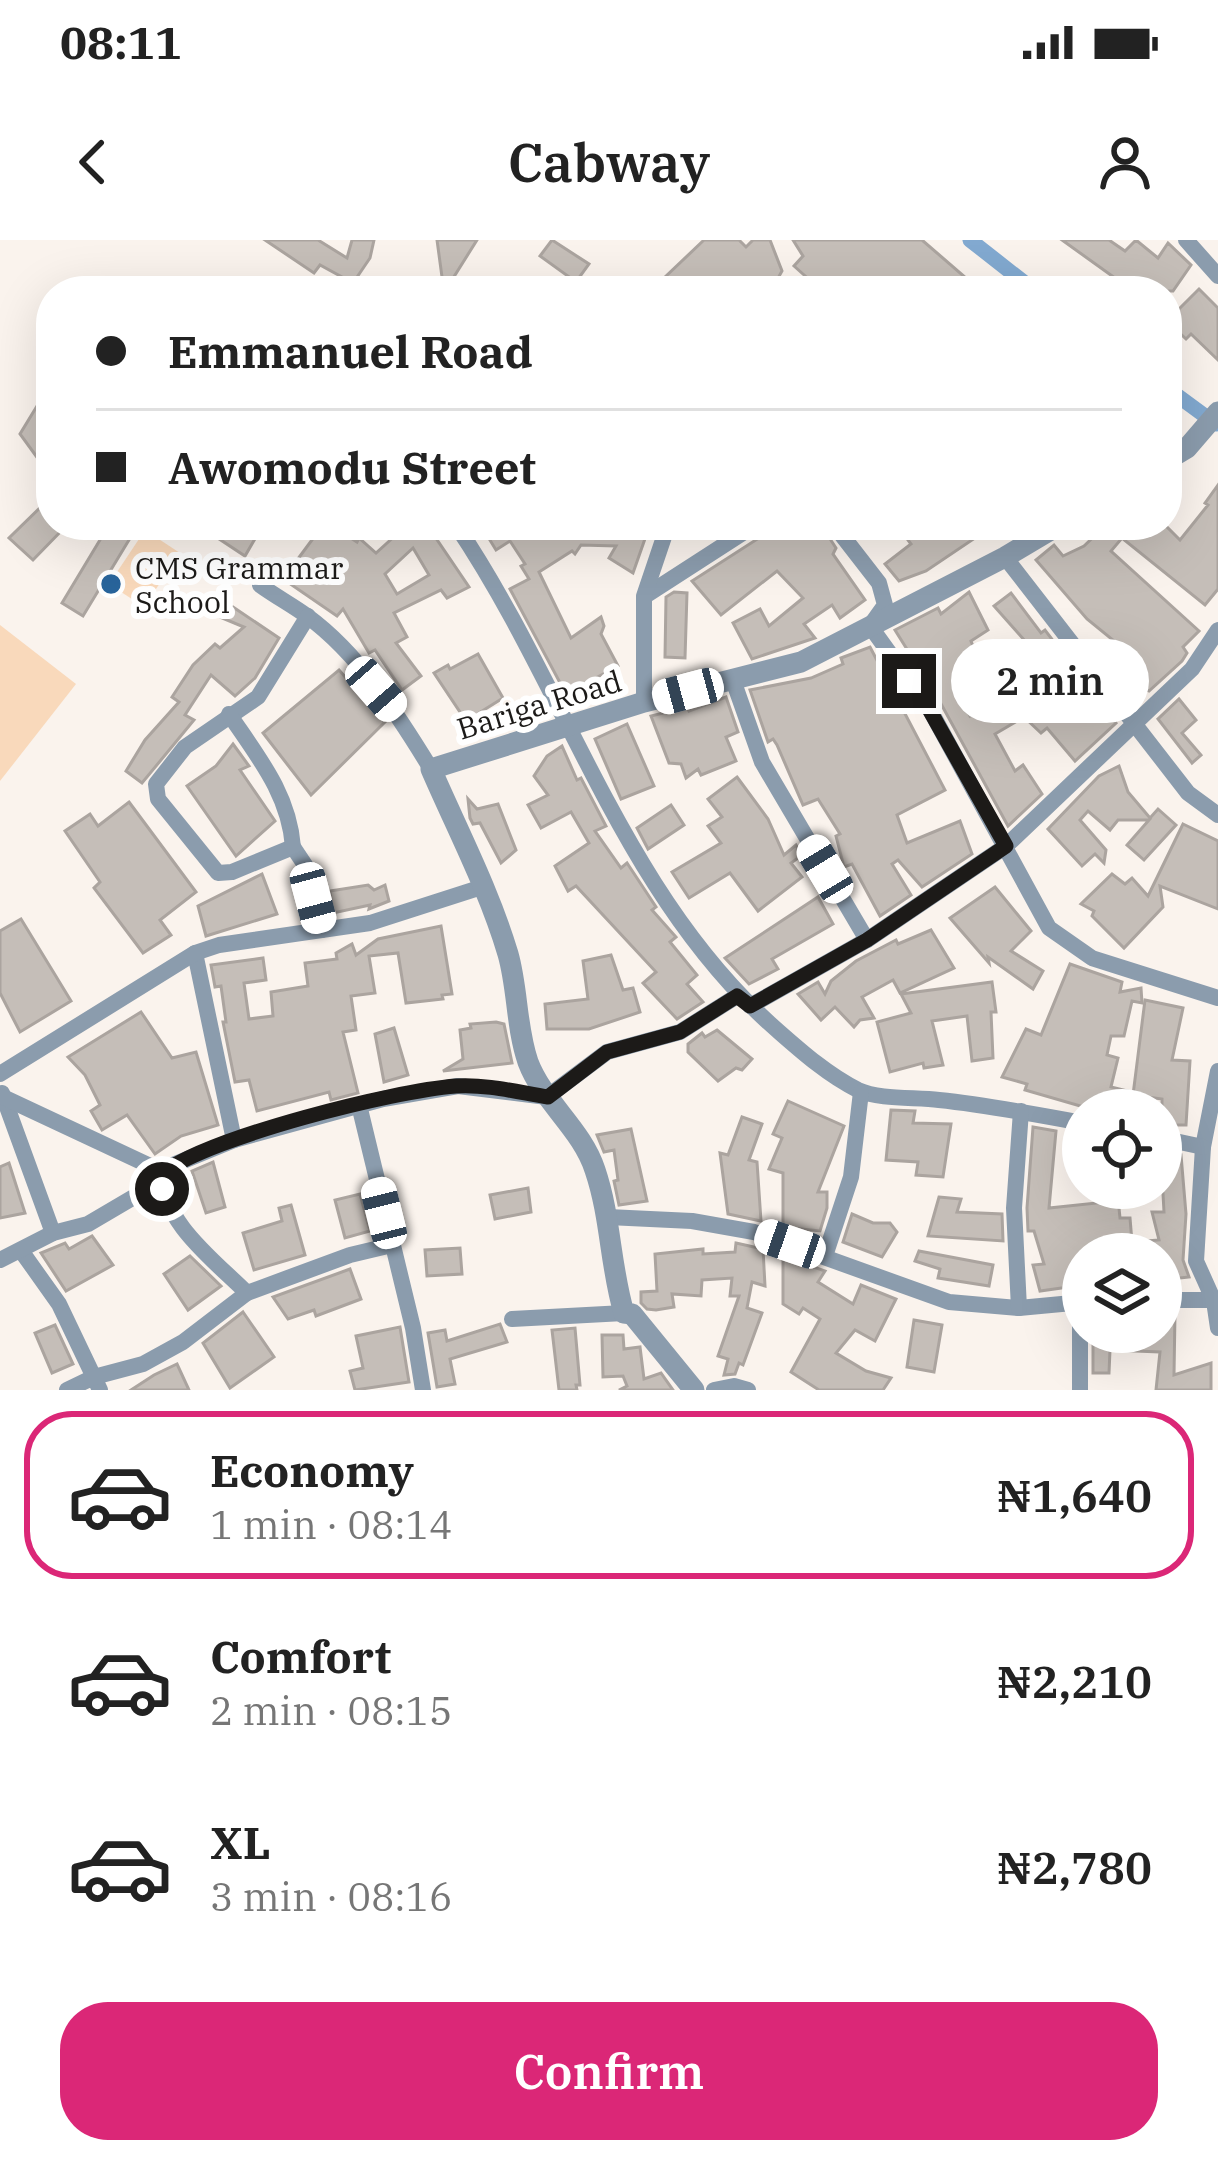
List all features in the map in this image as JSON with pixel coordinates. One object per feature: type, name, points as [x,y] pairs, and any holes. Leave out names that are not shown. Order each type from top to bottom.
[{"type":"street","points":[[1186,240],[1218,276]]},
{"type":"street","points":[[1182,449],[1218,412]]},
{"type":"street","points":[[466,540],[487,570],[620,826],[674,917],[744,1001],[812,1060],[861,1092],[1062,1119]]},
{"type":"street","points":[[644,703],[644,596],[663,540]]},
{"type":"street","points":[[644,596],[732,540]]},
{"type":"street","points":[[845,540],[879,584],[885,605],[870,626],[929,709],[1049,928],[1092,958],[1218,998]]},
{"type":"street","name":"Bariga Road","points":[[430,769],[644,703],[801,662],[1005,557],[1020,540]]},
{"type":"street","points":[[1005,557],[1188,793],[1218,815]]},
{"type":"street","points":[[260,585],[332,638],[398,715],[430,769],[513,970],[529,1065],[590,1154],[608,1217],[624,1313]]},
{"type":"street","points":[[293,847],[232,872],[218,873],[158,800],[156,784],[185,747],[258,697],[308,616]]},
{"type":"street","points":[[0,1260],[53,1233],[88,1224],[139,1194],[164,1172],[234,1140],[359,1106],[458,1086],[548,1097],[607,1052],[680,1032],[867,940],[1006,846],[1192,669],[1218,630]]},
{"type":"street","points":[[733,680],[762,762],[867,940]]},
{"type":"street","points":[[229,714],[279,789],[322,930]]},
{"type":"street","points":[[0,1074],[195,953],[408,913],[482,887]]},
{"type":"street","points":[[195,953],[234,1140]]},
{"type":"street","points":[[1218,1071],[1203,1147],[1196,1261],[1216,1300],[1218,1328]]},
{"type":"street","points":[[825,1256],[850,1178],[861,1092]]},
{"type":"street","points":[[2,1093],[164,1172]]},
{"type":"street","points":[[2,1093],[53,1233]]},
{"type":"street","points":[[359,1106],[423,1390]]},
{"type":"street","points":[[1019,1308],[1014,1208],[1021,1111]]},
{"type":"street","points":[[1182,1142],[1203,1147]]},
{"type":"street","points":[[164,1172],[162,1189],[182,1224],[247,1293]]},
{"type":"street","points":[[608,1217],[734,1228],[949,1302],[1019,1308],[1062,1304]]},
{"type":"street","points":[[67,1390],[143,1364],[183,1342],[247,1293],[350,1255],[392,1245]]},
{"type":"street","points":[[22,1252],[59,1304],[97,1383]]},
{"type":"street","points":[[1182,1300],[1216,1300]]},
{"type":"street","points":[[512,1318],[632,1314],[694,1390]]},
{"type":"street","points":[[1080,1353],[1080,1390]]},
{"type":"street","points":[[714,1390],[734,1386],[748,1390]]},
{"type":"shaded area","points":[[138,540],[160,540],[180,553],[144,607],[109,584]]},
{"type":"shaded area","points":[[0,625],[76,684],[0,781]]},
{"type":"building","points":[[265,240],[318,240],[347,258],[352,240],[374,240],[370,258],[358,276],[340,276],[320,265],[314,273]]},
{"type":"building","points":[[437,240],[477,240],[454,276],[442,276]]},
{"type":"building","points":[[552,240],[589,264],[580,276],[568,276],[540,256]]},
{"type":"building","points":[[704,240],[739,240],[746,247],[753,240],[770,240],[782,271],[779,276],[666,276]]},
{"type":"building","points":[[793,240],[922,240],[964,276],[805,276],[794,266],[803,256]]},
{"type":"building","points":[[1062,240],[1109,240],[1125,251],[1136,240],[1158,258],[1168,243],[1191,265],[1182,278],[1112,276]]},
{"type":"building","points":[[1199,289],[1218,308],[1218,360],[1191,334],[1186,339],[1182,335],[1182,306]]},
{"type":"building","points":[[36,408],[36,456],[20,434]]},
{"type":"building","points":[[1218,485],[1218,589],[1205,605],[1124,540],[1182,540],[1208,505]]},
{"type":"building","points":[[36,512],[36,540],[52,540],[33,560],[9,538]]},
{"type":"building","points":[[100,540],[129,540],[83,616],[62,603]]},
{"type":"building","points":[[221,540],[254,540],[245,556]]},
{"type":"building","points":[[312,540],[361,540],[376,553],[390,540],[437,540],[469,587],[447,598],[441,590],[394,613],[407,637],[396,643],[421,676],[402,690],[375,650],[369,653],[343,609],[337,616],[283,579]],"holes":[[[413,548],[429,575],[397,594],[385,574]]]},
{"type":"building","points":[[490,540],[645,540],[633,573],[609,558],[616,546],[581,545],[575,554],[572,551],[539,572],[571,638],[601,617],[601,634],[618,666],[566,694],[510,589],[529,579],[521,566],[525,564],[510,541],[496,550]]},
{"type":"building","points":[[756,540],[831,540],[836,548],[833,554],[865,600],[840,618],[832,605],[804,624],[815,638],[752,659],[733,623],[760,609],[769,626],[803,598],[777,571],[721,615],[692,581]]},
{"type":"building","points":[[908,540],[972,540],[926,571],[899,581],[885,564],[911,544]]},
{"type":"building","points":[[1090,540],[1120,540],[1111,551],[1199,631],[1183,647],[1187,653],[1182,661],[1149,691],[1137,686],[1112,654],[1124,649],[1087,619],[1036,560],[1054,545],[1063,556]]},
{"type":"building","points":[[969,592],[988,630],[971,641],[981,667],[1026,642],[994,606],[1011,593],[1116,723],[1075,761],[1047,728],[1041,733],[1024,717],[995,734],[1015,771],[1023,765],[1042,794],[1008,826],[895,630],[938,608],[941,614]],"holes":[[[999,672],[1011,692],[970,716],[957,688]]]},
{"type":"building","points":[[687,593],[685,658],[665,657],[666,597]]},
{"type":"building","points":[[233,607],[279,638],[255,678],[235,696],[211,675],[185,715],[194,720],[142,783],[126,771],[145,740],[179,702],[172,697],[193,665],[215,644],[220,648],[244,627],[222,618]]},
{"type":"building","points":[[870,647],[945,790],[897,815],[907,843],[960,821],[972,854],[922,887],[898,860],[892,864],[911,895],[880,916],[852,864],[844,867],[836,836],[840,834],[818,799],[803,805],[777,745],[773,739],[768,742],[750,690],[811,678],[843,664],[841,658]]},
{"type":"building","points":[[478,654],[503,698],[479,713],[482,718],[470,727],[434,673]]},
{"type":"building","points":[[339,670],[385,722],[311,795],[263,733]]},
{"type":"building","points":[[726,697],[738,732],[726,737],[736,761],[701,775],[698,769],[686,778],[681,764],[669,763],[651,716],[687,707],[689,711]]},
{"type":"building","points":[[1179,699],[1196,720],[1182,733],[1201,755],[1192,763],[1158,719]]},
{"type":"building","points":[[627,724],[654,786],[621,799],[595,739]]},
{"type":"building","points":[[233,744],[249,766],[240,770],[275,821],[236,856],[187,786],[216,766]]},
{"type":"building","points":[[562,746],[606,826],[595,831],[621,868],[627,863],[656,907],[652,910],[676,937],[670,942],[697,975],[687,984],[703,1002],[677,1019],[643,983],[656,972],[576,886],[568,891],[555,866],[589,843],[571,812],[541,828],[528,805],[548,795],[534,776],[547,756]]},
{"type":"building","points":[[1119,766],[1128,792],[1150,818],[1158,809],[1176,825],[1144,860],[1127,845],[1149,820],[1118,820],[1110,830],[1088,811],[1080,820],[1106,850],[1104,863],[1095,854],[1082,866],[1048,829],[1099,776]]},
{"type":"building","points":[[737,777],[768,819],[784,855],[796,845],[802,855],[791,863],[802,877],[758,911],[730,873],[689,898],[672,872],[721,843],[708,826],[722,817],[708,799]]},
{"type":"building","points":[[468,799],[477,809],[498,804],[516,850],[501,863],[480,823],[473,824]]},
{"type":"building","points":[[129,802],[196,892],[160,920],[171,935],[143,953],[94,888],[100,882],[65,831],[90,814],[98,826]]},
{"type":"building","points":[[671,805],[684,825],[648,849],[637,828]]},
{"type":"building","points":[[1183,824],[1218,841],[1218,909],[1160,886],[1163,907],[1124,948],[1092,916],[1094,911],[1081,904],[1112,874],[1125,884],[1132,878],[1148,896]]},
{"type":"building","points":[[262,874],[277,914],[206,936],[198,906]]},
{"type":"building","points":[[368,885],[374,890],[385,885],[389,901],[369,909],[370,905],[333,913],[330,891]]},
{"type":"building","points":[[995,887],[1031,931],[1011,951],[1043,971],[1033,989],[988,957],[989,963],[950,918]]},
{"type":"building","points":[[818,897],[833,924],[772,959],[778,969],[749,984],[725,958]]},
{"type":"building","points":[[21,919],[71,1001],[20,1032],[0,993],[0,931]]},
{"type":"building","points":[[441,926],[452,994],[442,995],[443,999],[406,1003],[398,953],[369,956],[375,993],[351,996],[356,1030],[343,1032],[358,1093],[331,1100],[329,1092],[257,1111],[249,1080],[235,1082],[221,986],[215,987],[211,965],[263,958],[266,980],[244,983],[249,1019],[273,1016],[271,992],[308,986],[305,963],[337,959],[336,953],[352,944],[356,955],[378,939]]},
{"type":"building","points":[[931,930],[954,968],[900,993],[893,980],[862,997],[874,1018],[860,1020],[854,1027],[835,1007],[821,1020],[798,994],[818,982],[825,994],[831,981],[856,961],[896,940],[898,944]]},
{"type":"building","points":[[611,955],[623,990],[633,988],[640,1012],[589,1029],[547,1029],[545,1004],[588,999],[583,961]]},
{"type":"building","points":[[1070,964],[1122,982],[1120,992],[1141,988],[1142,1003],[1132,1001],[1124,1036],[1111,1036],[1107,1055],[1118,1058],[1111,1087],[1119,1089],[1062,1089],[1062,1101],[1025,1090],[1027,1084],[1002,1077],[1026,1029],[1041,1035]]},
{"type":"building","points":[[992,982],[996,1012],[991,1012],[993,1058],[972,1061],[967,1016],[932,1021],[943,1065],[924,1068],[923,1063],[890,1072],[877,1022],[911,1013],[901,994]]},
{"type":"building","points":[[1145,1000],[1183,1008],[1172,1060],[1190,1061],[1186,1125],[1182,1125],[1182,1089],[1134,1089]]},
{"type":"building","points":[[141,1012],[172,1058],[196,1052],[218,1125],[181,1136],[155,1154],[127,1115],[102,1130],[91,1111],[100,1105],[85,1075],[68,1057]]},
{"type":"building","points":[[470,1024],[504,1024],[512,1063],[443,1071],[463,1059],[460,1030],[471,1028]]},
{"type":"building","points":[[394,1028],[408,1075],[384,1082],[375,1034]]},
{"type":"building","points":[[717,1030],[752,1059],[742,1070],[736,1068],[718,1081],[688,1052],[688,1044],[702,1033],[705,1037]]},
{"type":"building","points":[[788,1101],[844,1126],[818,1192],[827,1192],[820,1231],[783,1227],[783,1173],[769,1169],[782,1138],[773,1134]]},
{"type":"building","points":[[891,1110],[915,1111],[913,1123],[951,1124],[943,1177],[916,1175],[918,1162],[886,1160]]},
{"type":"building","points":[[742,1117],[762,1124],[749,1160],[757,1162],[761,1221],[728,1214],[720,1153],[728,1155]]},
{"type":"building","points":[[1033,1127],[1056,1131],[1049,1208],[1119,1209],[1120,1218],[1130,1218],[1131,1233],[1062,1233],[1062,1288],[1040,1291],[1033,1265],[1044,1264],[1034,1231],[1028,1231]]},
{"type":"building","points":[[631,1129],[647,1201],[619,1205],[614,1150],[604,1152],[597,1135]]},
{"type":"building","points":[[213,1162],[225,1207],[206,1213],[192,1171]]},
{"type":"building","points":[[9,1163],[25,1213],[0,1218],[0,1167]]},
{"type":"building","points":[[1182,1167],[1183,1260],[1189,1277],[1182,1278],[1182,1233],[1157,1233],[1152,1212],[1182,1209]]},
{"type":"building","points":[[528,1188],[531,1212],[495,1219],[490,1195]]},
{"type":"building","points":[[360,1194],[370,1231],[345,1238],[335,1200]]},
{"type":"building","points":[[939,1197],[961,1199],[957,1212],[1002,1214],[1003,1241],[928,1236]]},
{"type":"building","points":[[291,1205],[305,1255],[254,1270],[243,1233],[282,1221],[279,1208]]},
{"type":"building","points":[[852,1214],[873,1223],[890,1223],[897,1232],[882,1257],[843,1242]]},
{"type":"building","points":[[92,1236],[113,1265],[66,1291],[41,1253],[65,1243],[69,1249]]},
{"type":"building","points":[[736,1243],[763,1249],[765,1286],[752,1282],[747,1308],[762,1313],[743,1365],[739,1363],[735,1374],[724,1375],[728,1359],[718,1356],[739,1296],[730,1296],[732,1278],[702,1280],[701,1296],[672,1294],[674,1307],[656,1310],[641,1303],[641,1292],[657,1291],[655,1254],[703,1249],[703,1254],[735,1252]]},
{"type":"building","points":[[460,1248],[462,1274],[427,1276],[425,1250]]},
{"type":"building","points":[[919,1251],[993,1265],[989,1286],[938,1278],[940,1269],[915,1261]]},
{"type":"building","points":[[190,1256],[221,1286],[188,1310],[164,1274]]},
{"type":"building","points":[[783,1256],[825,1271],[818,1282],[853,1304],[861,1285],[896,1299],[875,1341],[855,1330],[836,1353],[866,1371],[891,1378],[883,1390],[819,1390],[791,1372],[820,1319],[803,1308],[799,1314],[783,1304]]},
{"type":"building","points":[[350,1269],[361,1299],[316,1316],[314,1310],[288,1319],[273,1297]]},
{"type":"building","points":[[243,1312],[274,1357],[230,1388],[203,1343]]},
{"type":"building","points":[[914,1320],[942,1325],[934,1372],[907,1367]]},
{"type":"building","points":[[500,1324],[507,1342],[450,1359],[455,1384],[437,1387],[428,1333],[445,1330],[447,1341]]},
{"type":"building","points":[[55,1325],[73,1364],[52,1373],[35,1333]]},
{"type":"building","points":[[400,1327],[409,1382],[355,1390],[350,1371],[363,1368],[356,1336]]},
{"type":"building","points":[[575,1328],[580,1385],[577,1390],[559,1390],[552,1330]]},
{"type":"building","points":[[602,1335],[623,1335],[624,1349],[640,1347],[644,1379],[661,1373],[673,1390],[619,1390],[627,1386],[623,1376],[603,1377]]},
{"type":"building","points":[[1093,1353],[1110,1353],[1109,1373],[1093,1373]]},
{"type":"building","points":[[1160,1353],[1174,1353],[1174,1375],[1211,1363],[1211,1390],[1156,1390]]},
{"type":"building","points":[[177,1364],[189,1390],[131,1390],[154,1375]]},
{"type":"waterway","points":[[970,240],[1016,276]]},
{"type":"waterway","points":[[1182,399],[1216,424]]},
{"type":"place","name":"CMS Grammar School","points":[[111,584]]},
{"type":"route","points":[[162,1189],[164,1172],[172,1165],[234,1140],[383,1099],[458,1086],[548,1097],[607,1052],[680,1032],[737,996],[750,1006],[867,940],[1006,846],[909,681]]}]
